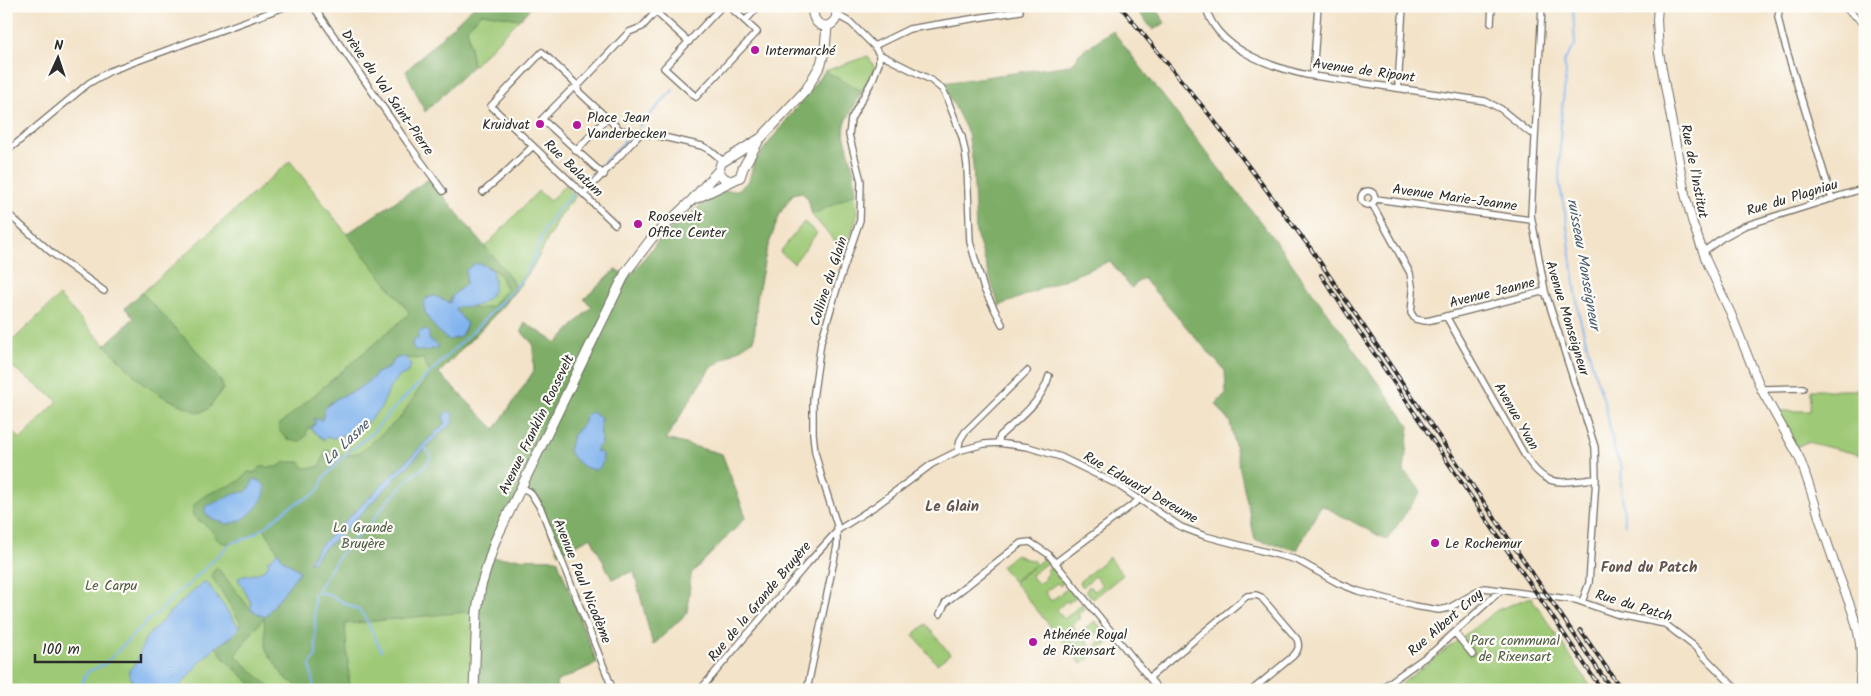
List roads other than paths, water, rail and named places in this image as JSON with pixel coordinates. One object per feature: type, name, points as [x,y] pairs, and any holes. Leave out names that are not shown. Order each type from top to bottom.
[{"type":"main road","points":[[816,6],[813,14],[816,22],[821,26],[834,23],[835,11]]},
{"type":"main road","points":[[760,138],[740,177],[732,181],[725,180],[719,170],[727,159],[760,138],[786,112],[814,77],[821,64],[825,48],[826,26]]},
{"type":"main road","points":[[727,159],[737,159],[743,168]]},
{"type":"main road","name":"Avenue Franklin Roosevelt","points":[[474,690],[476,611],[480,586],[495,541],[626,272],[652,238],[713,179],[719,170]]},
{"type":"main road","name":"Avenue Franklin Roosevelt","points":[[692,200],[732,181]]},
{"type":"street","points":[[6,152],[89,83],[110,70],[287,6]]},
{"type":"street","name":"Drève du Val Saint-Pierre","points":[[313,6],[443,191]]},
{"type":"street","points":[[604,175],[542,119],[570,90],[578,86],[629,32],[642,26],[662,6]]},
{"type":"street","points":[[722,6],[664,68],[696,97],[756,32],[729,6]]},
{"type":"street","points":[[737,14],[743,6]]},
{"type":"street","points":[[745,21],[759,6]]},
{"type":"street","name":"Avenue de Ripont","points":[[1206,6],[1211,23],[1239,49],[1285,70],[1489,102],[1534,134]]},
{"type":"street","points":[[1313,75],[1318,6]]},
{"type":"street","points":[[1398,87],[1403,6]]},
{"type":"street","points":[[1491,23],[1492,6]]},
{"type":"street","name":"Avenue Monseigneur","points":[[1542,6],[1531,220],[1545,292],[1595,447],[1596,480],[1589,584],[1582,602]]},
{"type":"street","name":"Rue de l'Institut","points":[[1658,6],[1659,53],[1680,172],[1693,224],[1732,314],[1761,389],[1799,457],[1819,522],[1853,613],[1861,655],[1860,690]]},
{"type":"street","points":[[1780,6],[1778,17],[1782,34],[1832,199]]},
{"type":"street","points":[[1843,6],[1865,24]]},
{"type":"street","points":[[835,11],[851,23],[874,46],[879,54],[931,80],[942,89],[946,96],[962,137],[965,151],[970,242],[984,289],[1002,324]]},
{"type":"street","points":[[656,12],[689,42]]},
{"type":"street","points":[[874,46],[910,29],[1020,12]]},
{"type":"street","name":"Rue Balatum","points":[[615,224],[491,106],[542,52],[578,86],[578,91],[620,130],[702,146],[727,159]]},
{"type":"street","name":"Colline du Glain","points":[[838,530],[815,452],[813,399],[821,342],[860,220],[861,181],[849,135],[851,119],[878,69],[879,54]]},
{"type":"street","points":[[576,151],[607,118]]},
{"type":"street","points":[[584,194],[641,134]]},
{"type":"street","points":[[483,192],[533,146]]},
{"type":"street","name":"Rue du Plagniau","points":[[1704,252],[1722,238],[1744,226],[1865,188]]},
{"type":"street","name":"Avenue Marie-Jeanne","points":[[1374,202],[1531,220]]},
{"type":"street","name":"Avenue Jeanne","points":[[1374,202],[1410,273],[1413,292],[1410,313],[1420,321],[1545,292]]},
{"type":"street","points":[[6,212],[52,253],[104,291]]},
{"type":"street","name":"Avenue Yvan","points":[[1446,316],[1535,471],[1550,481],[1596,480]]},
{"type":"street","points":[[958,451],[960,440],[966,432],[1027,372]]},
{"type":"street","points":[[998,443],[1000,436],[1039,398],[1050,376]]},
{"type":"street","points":[[1761,389],[1803,388]]},
{"type":"street","name":"Rue Edouard Dereume","points":[[838,530],[877,506],[923,470],[958,451],[984,444],[998,443],[1028,447],[1061,457],[1100,476],[1140,499],[1180,527],[1290,558],[1350,588],[1414,606],[1439,610],[1449,608],[1484,588],[1501,590]]},
{"type":"street","name":"Avenue Paul Nicodème","points":[[521,487],[530,492],[541,509],[613,690]]},
{"type":"street","points":[[1056,563],[1140,499]]},
{"type":"street","points":[[807,690],[837,546],[838,530]]},
{"type":"street","name":"Rue de la Grande Bruyère","points":[[700,690],[838,530]]},
{"type":"street","points":[[940,614],[946,602],[1021,543],[1030,542],[1040,547],[1056,563],[1159,690]]},
{"type":"street","name":"Rue du Patch","points":[[1501,590],[1570,599],[1619,616],[1665,624],[1705,656],[1737,690]]},
{"type":"street","name":"Rue Albert Croy","points":[[1379,690],[1434,651],[1501,590]]},
{"type":"street","points":[[1149,678],[1247,596],[1256,595],[1261,597],[1299,645],[1298,651],[1292,657],[1252,690]]},
{"type":"street","points":[[1455,633],[1473,655]]},
{"type":"water","points":[[474,264],[482,264],[492,270],[493,290],[486,300],[478,305],[455,309],[467,324],[460,337],[449,340],[432,324],[424,309],[424,303],[427,298],[435,296],[450,303],[453,295],[466,284],[466,270]]},
{"type":"water","points":[[425,329],[429,333],[429,339],[438,345],[438,348],[423,351],[415,350],[412,346],[413,340],[418,339],[418,333]]},
{"type":"water","points":[[406,357],[411,366],[407,373],[400,376],[390,387],[381,408],[368,422],[358,425],[350,433],[334,438],[327,437],[324,440],[311,429],[316,422],[313,419],[322,420],[325,408],[337,398],[355,391],[374,377],[376,373],[389,368],[395,360]]},
{"type":"water","points":[[449,411],[454,415],[452,424],[442,431],[338,537],[320,552],[313,562],[309,562],[318,548],[445,423],[443,415]]},
{"type":"water","points":[[592,412],[600,416],[601,444],[595,450],[602,454],[603,459],[597,470],[581,465],[569,452],[573,435],[583,424],[586,415]]},
{"type":"water","points":[[254,479],[261,482],[265,487],[265,492],[259,504],[245,518],[226,524],[206,514],[205,507],[237,493],[246,492]]},
{"type":"water","points":[[278,551],[282,559],[300,571],[265,617],[251,610],[251,603],[238,578],[255,574],[266,568],[269,564],[267,561]]},
{"type":"water","points":[[204,582],[207,583],[239,627],[237,631],[218,645],[177,690],[138,690],[129,675],[129,670],[136,663],[145,639],[174,608]]},
{"type":"waterway","name":"ruisseau Monseigneur","points":[[1573,6],[1575,45],[1564,61],[1566,73],[1561,119],[1559,180],[1579,315],[1605,404],[1615,453],[1622,467],[1621,485],[1625,525]]},
{"type":"waterway","name":"La Lasne","points":[[639,126],[673,90]]},
{"type":"waterway","name":"La Lasne","points":[[582,185],[626,140]]},
{"type":"waterway","name":"La Lasne","points":[[79,690],[87,672],[105,664],[147,621],[159,612],[231,543],[248,538],[264,528],[288,508],[316,493],[323,479],[344,456],[371,434],[397,405],[515,288],[524,277],[533,260],[545,228],[559,208],[574,194]]},
{"type":"waterway","name":"Le Carpu","points":[[314,690],[310,664],[316,656],[314,596],[346,547],[365,530],[385,504],[409,479],[426,465],[431,457],[426,448]]},
{"type":"waterway","points":[[318,591],[359,610],[381,650]]},
{"type":"railway","points":[[1120,6],[1212,118],[1311,249],[1612,690]]},
{"type":"railway","points":[[1321,275],[1602,690]]},
{"type":"railway","points":[[1580,630],[1622,690]]},
{"type":"place","name":"Intermarché","points":[[755,50]]},
{"type":"place","name":"Kruidvat","points":[[540,124]]},
{"type":"place","name":"Place Jean Vanderbecken","points":[[577,125]]},
{"type":"place","name":"Roosevelt Office Center","points":[[638,224]]},
{"type":"place","name":"Le Rochemur","points":[[1435,543]]},
{"type":"place","name":"Athénée Royal de Rixensart","points":[[1033,642]]},
{"type":"district","name":"Le Glain","points":[[952,506]]},
{"type":"district","name":"Fond du Patch","points":[[1649,567]]},
{"type":"park label","name":"La Grande Bruyère","points":[[363,536]]},
{"type":"park label","name":"Parc communal de Rixensart","points":[[1515,648]]}]
